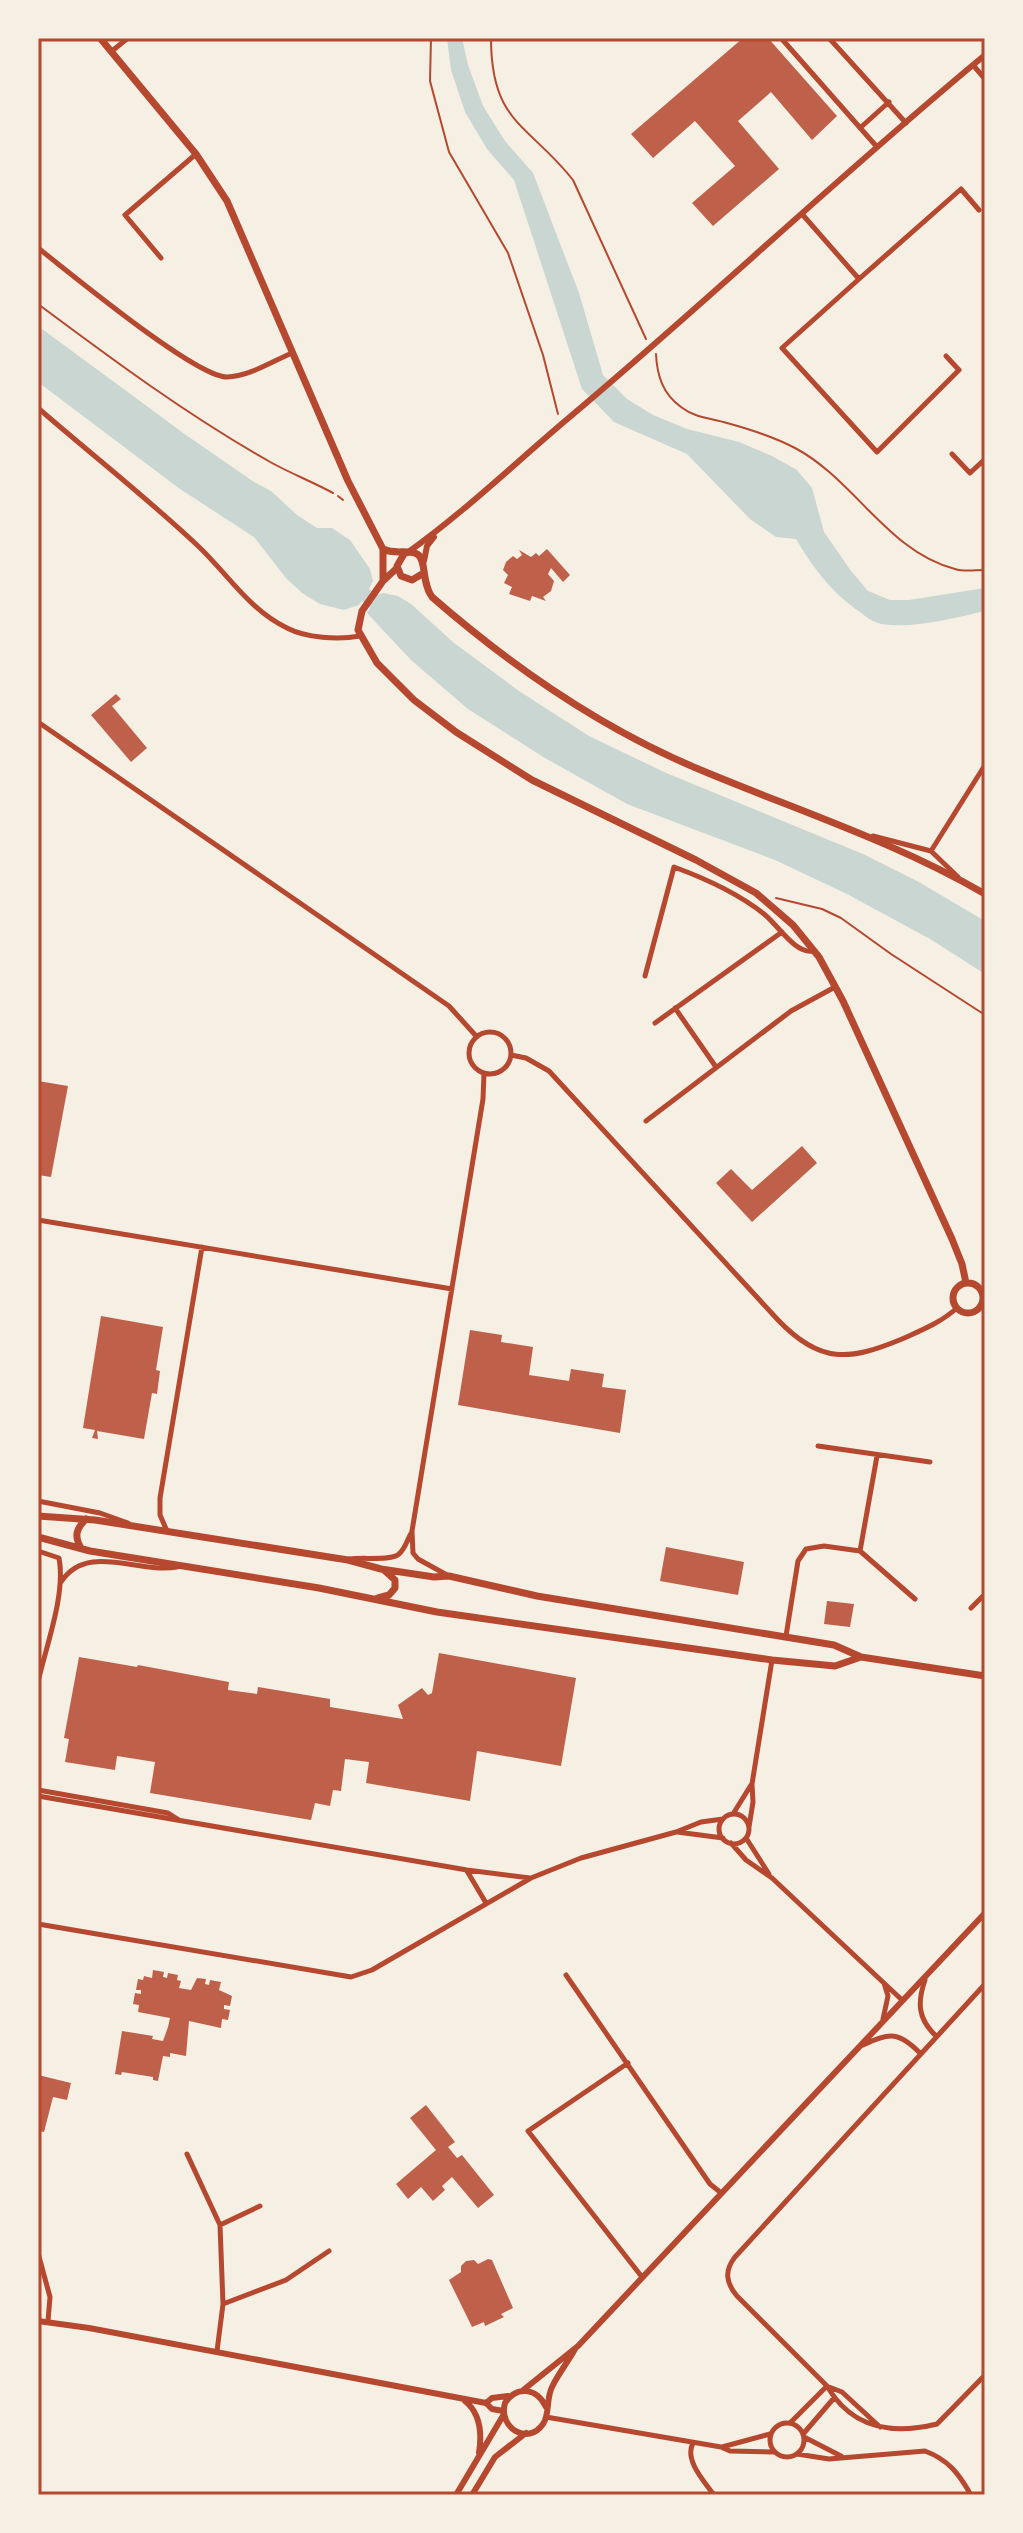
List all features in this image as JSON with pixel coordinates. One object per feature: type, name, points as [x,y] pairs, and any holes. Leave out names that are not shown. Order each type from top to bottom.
[{"type":"main road","points":[[100,38],[196,154],[227,201],[348,481],[384,552],[401,576],[408,580],[422,574]]},
{"type":"main road","points":[[384,552],[420,555],[424,561],[422,574],[427,591],[438,602],[573,704],[693,767],[861,833],[985,894]]},
{"type":"main road","points":[[383,581],[384,552]]},
{"type":"main road","points":[[407,553],[362,611],[358,625],[360,636],[395,683],[456,732],[532,780],[696,860],[756,893],[781,912],[819,957],[835,987],[952,1239],[966,1283]]},
{"type":"main road","points":[[966,1283],[975,1284],[981,1291],[982,1311],[971,1313],[957,1308],[953,1296],[960,1285],[966,1283]]},
{"type":"main road","points":[[38,1516],[86,1519],[348,1560],[381,1569],[434,1577],[449,1576],[537,1596],[834,1645],[861,1657],[985,1676]]},
{"type":"main road","points":[[82,1549],[76,1532],[86,1519]]},
{"type":"main road","points":[[38,1537],[82,1549],[437,1612],[772,1660],[835,1666],[861,1657]]},
{"type":"main road","points":[[376,1599],[389,1595],[395,1588],[392,1575],[381,1569]]},
{"type":"street","points":[[112,51],[128,38]]},
{"type":"street","points":[[781,38],[878,148]]},
{"type":"street","points":[[829,38],[906,123]]},
{"type":"street","points":[[407,553],[436,534],[561,421],[570,418],[639,360],[985,55]]},
{"type":"street","points":[[973,65],[985,79]]},
{"type":"street","points":[[860,128],[889,102]]},
{"type":"street","points":[[161,258],[125,215],[196,154]]},
{"type":"street","points":[[946,356],[959,370],[877,452],[782,348],[961,189],[979,210]]},
{"type":"street","points":[[802,214],[859,279]]},
{"type":"street","points":[[38,248],[177,353],[223,377],[242,373],[292,353]]},
{"type":"street","points":[[38,408],[197,545],[253,605],[271,619],[309,635],[360,636]]},
{"type":"street","points":[[952,454],[970,473],[985,459]]},
{"type":"street","points":[[424,561],[427,546],[436,534]]},
{"type":"street","points":[[38,722],[449,1006],[477,1037]]},
{"type":"street","points":[[931,851],[985,765]]},
{"type":"street","points":[[861,833],[931,851],[962,881]]},
{"type":"street","points":[[645,976],[674,867],[696,875],[747,903],[799,949],[809,953],[813,951]]},
{"type":"street","points":[[655,1023],[782,932]]},
{"type":"street","points":[[646,1121],[791,1011],[835,987]]},
{"type":"street","points":[[675,1008],[716,1067]]},
{"type":"street","points":[[497,1033],[508,1042],[511,1055],[502,1070],[484,1073],[477,1069],[470,1057],[470,1049],[477,1037],[497,1033]]},
{"type":"street","points":[[511,1055],[526,1058],[549,1071],[778,1320],[808,1347],[828,1355],[848,1357],[865,1353],[933,1326],[957,1308]]},
{"type":"street","points":[[449,1576],[424,1565],[413,1553],[412,1531],[483,1099],[484,1073]]},
{"type":"street","points":[[38,1220],[452,1289]]},
{"type":"street","points":[[167,1532],[160,1515],[160,1498],[202,1247]]},
{"type":"street","points":[[818,1446],[930,1462]]},
{"type":"street","points":[[860,1551],[877,1456]]},
{"type":"street","points":[[38,1501],[100,1513],[140,1527]]},
{"type":"street","points":[[348,1560],[367,1556],[391,1559],[398,1556],[412,1531]]},
{"type":"street","points":[[38,1682],[60,1585],[58,1543]]},
{"type":"street","points":[[786,1636],[798,1561],[806,1549],[824,1546],[860,1551],[915,1599]]},
{"type":"street","points":[[38,1551],[59,1558]]},
{"type":"street","points":[[60,1585],[75,1566],[95,1560],[160,1570],[181,1567]]},
{"type":"street","points":[[971,1608],[985,1594]]},
{"type":"street","points":[[772,1660],[746,1838],[772,1878]]},
{"type":"street","points":[[38,1924],[351,1977],[372,1970],[531,1878],[581,1858],[701,1822],[723,1819],[733,1814],[752,1784]]},
{"type":"street","points":[[38,1793],[169,1820],[531,1878]]},
{"type":"street","points":[[733,1814],[743,1817],[749,1827]]},
{"type":"street","points":[[723,1819],[720,1829],[723,1838]]},
{"type":"street","points":[[676,1832],[723,1838],[731,1843],[902,2000]]},
{"type":"street","points":[[731,1843],[746,1838]]},
{"type":"street","points":[[467,1870],[486,1903]]},
{"type":"street","points":[[486,2403],[492,2398],[522,2391],[578,2346],[985,1913]]},
{"type":"street","points":[[927,1974],[919,2008],[926,2027],[936,2036]]},
{"type":"street","points":[[566,1975],[710,2184],[720,2192]]},
{"type":"street","points":[[881,2023],[888,1996],[883,1982]]},
{"type":"street","points":[[985,1984],[735,2257],[728,2270],[729,2285],[737,2296],[827,2386],[834,2398],[863,2423],[881,2427],[937,2424],[985,2375]]},
{"type":"street","points":[[858,2047],[881,2036],[891,2035],[909,2042],[920,2053]]},
{"type":"street","points":[[628,2063],[528,2131],[642,2277]]},
{"type":"street","points":[[187,2154],[220,2225],[223,2304],[217,2351]]},
{"type":"street","points":[[220,2225],[260,2206]]},
{"type":"street","points":[[223,2304],[286,2280],[329,2251]]},
{"type":"street","points":[[38,2253],[50,2297],[48,2321]]},
{"type":"street","points":[[38,2320],[486,2403],[504,2413],[511,2428],[526,2433]]},
{"type":"street","points":[[472,2495],[495,2457],[526,2433],[537,2430],[546,2417],[551,2388],[578,2346]]},
{"type":"street","points":[[721,2447],[771,2433],[779,2425],[790,2423],[827,2386]]},
{"type":"street","points":[[827,2386],[842,2392],[881,2427]]},
{"type":"street","points":[[522,2391],[537,2394],[546,2407]]},
{"type":"street","points":[[456,2495],[504,2413],[510,2396]]},
{"type":"street","points":[[797,2454],[803,2446],[804,2436],[834,2398]]},
{"type":"street","points":[[462,2399],[469,2402],[477,2418],[479,2456]]},
{"type":"street","points":[[546,2417],[730,2451],[774,2452],[786,2457],[797,2454],[829,2459],[925,2451],[949,2463],[971,2495]]},
{"type":"street","points":[[790,2423],[798,2427],[804,2436],[846,2458]]},
{"type":"street","points":[[771,2433],[770,2443],[774,2452]]},
{"type":"street","points":[[693,2443],[690,2457],[714,2495]]},
{"type":"lane","points":[[338,496],[343,500]]},
{"type":"path","points":[[431,38],[430,81],[449,152],[508,253],[543,355],[561,421]]},
{"type":"path","points":[[491,38],[494,75],[505,107],[528,136],[573,180],[652,348],[661,383],[670,397],[697,417],[747,429],[792,447],[833,474],[903,542],[932,560],[957,570],[985,570]]},
{"type":"path","points":[[38,304],[91,345],[234,439],[338,496]]},
{"type":"path","points":[[772,896],[822,909],[841,918],[985,1015]]},
{"type":"shaded area","points":[[447,38],[462,38],[483,106],[505,141],[533,173],[579,293],[603,375],[627,399],[653,415],[687,429],[739,442],[797,470],[812,488],[824,532],[868,591],[890,600],[909,600],[985,588],[985,611],[920,624],[894,625],[872,621],[832,588],[796,539],[776,537],[750,519],[687,454],[614,422],[582,389],[514,180],[487,149],[465,112],[451,70]]},
{"type":"shaded area","points":[[38,326],[186,435],[271,491],[297,515],[317,528],[332,528],[350,540],[370,569],[373,581],[369,589],[377,595],[398,596],[411,604],[454,643],[519,691],[589,736],[664,772],[863,854],[985,921],[985,974],[930,939],[847,894],[775,860],[627,804],[545,758],[468,709],[411,660],[367,613],[370,608],[362,601],[344,610],[320,604],[302,593],[254,537],[180,489],[38,382]]},
{"type":"building","points":[[743,38],[768,38],[837,116],[812,140],[771,92],[738,121],[779,169],[713,226],[692,203],[735,166],[695,121],[653,158],[631,134]]},
{"type":"building","points":[[547,549],[570,575],[563,582],[551,568],[548,574],[554,581],[551,591],[543,597],[546,601],[532,596],[530,601],[509,594],[512,587],[504,583],[508,575],[503,570],[506,562],[513,556],[517,559],[522,555],[519,550],[531,557],[536,553],[539,556]]},
{"type":"building","points":[[116,694],[121,699],[112,706],[147,748],[131,762],[91,715]]},
{"type":"building","points":[[38,1081],[68,1086],[51,1177],[38,1175]]},
{"type":"building","points":[[802,1146],[817,1163],[752,1222],[716,1183],[731,1169],[752,1190]]},
{"type":"building","points":[[101,1316],[163,1327],[156,1370],[160,1371],[157,1394],[152,1393],[144,1439],[97,1431],[98,1439],[92,1438],[95,1430],[83,1428]]},
{"type":"building","points":[[470,1330],[502,1335],[501,1342],[533,1347],[529,1375],[569,1381],[571,1369],[604,1374],[602,1387],[626,1390],[620,1433],[458,1405]]},
{"type":"building","points":[[666,1547],[744,1562],[738,1595],[660,1581]]},
{"type":"building","points":[[827,1601],[854,1604],[850,1627],[824,1624]]},
{"type":"building","points":[[439,1653],[576,1678],[561,1766],[477,1751],[470,1801],[366,1783],[369,1762],[345,1759],[341,1791],[333,1790],[330,1806],[315,1803],[311,1820],[150,1793],[155,1762],[117,1756],[115,1770],[65,1762],[69,1739],[64,1738],[79,1657],[229,1682],[228,1690],[257,1694],[258,1687],[330,1699],[330,1707],[403,1719],[398,1705],[422,1688],[428,1695],[432,1693]]},
{"type":"building","points":[[153,1970],[164,1972],[163,1977],[167,1978],[168,1973],[178,1975],[177,1980],[181,1981],[179,1988],[191,1990],[197,1978],[206,1979],[205,1984],[209,1985],[210,1980],[221,1982],[219,1990],[232,1996],[230,2006],[224,2005],[224,2009],[230,2010],[228,2020],[222,2019],[221,2028],[189,2021],[186,2056],[170,2053],[170,2057],[163,2056],[158,2081],[153,2077],[122,2072],[121,2075],[115,2074],[122,2031],[153,2036],[152,2039],[163,2041],[170,2018],[138,2012],[139,2005],[133,2004],[135,1993],[141,1994],[141,1990],[136,1990],[138,1979],[143,1980],[144,1976],[152,1978]]},
{"type":"building","points":[[38,2075],[71,2083],[67,2100],[53,2097],[44,2132],[38,2131]]},
{"type":"building","points":[[426,2105],[455,2142],[448,2147],[457,2158],[462,2155],[494,2195],[478,2208],[452,2177],[442,2186],[445,2190],[433,2201],[421,2187],[408,2199],[396,2184],[436,2150],[410,2118]]},
{"type":"building","points":[[474,2260],[478,2264],[492,2260],[513,2308],[501,2314],[504,2317],[485,2326],[484,2322],[472,2327],[449,2280],[461,2272],[461,2266],[466,2261]]}]
